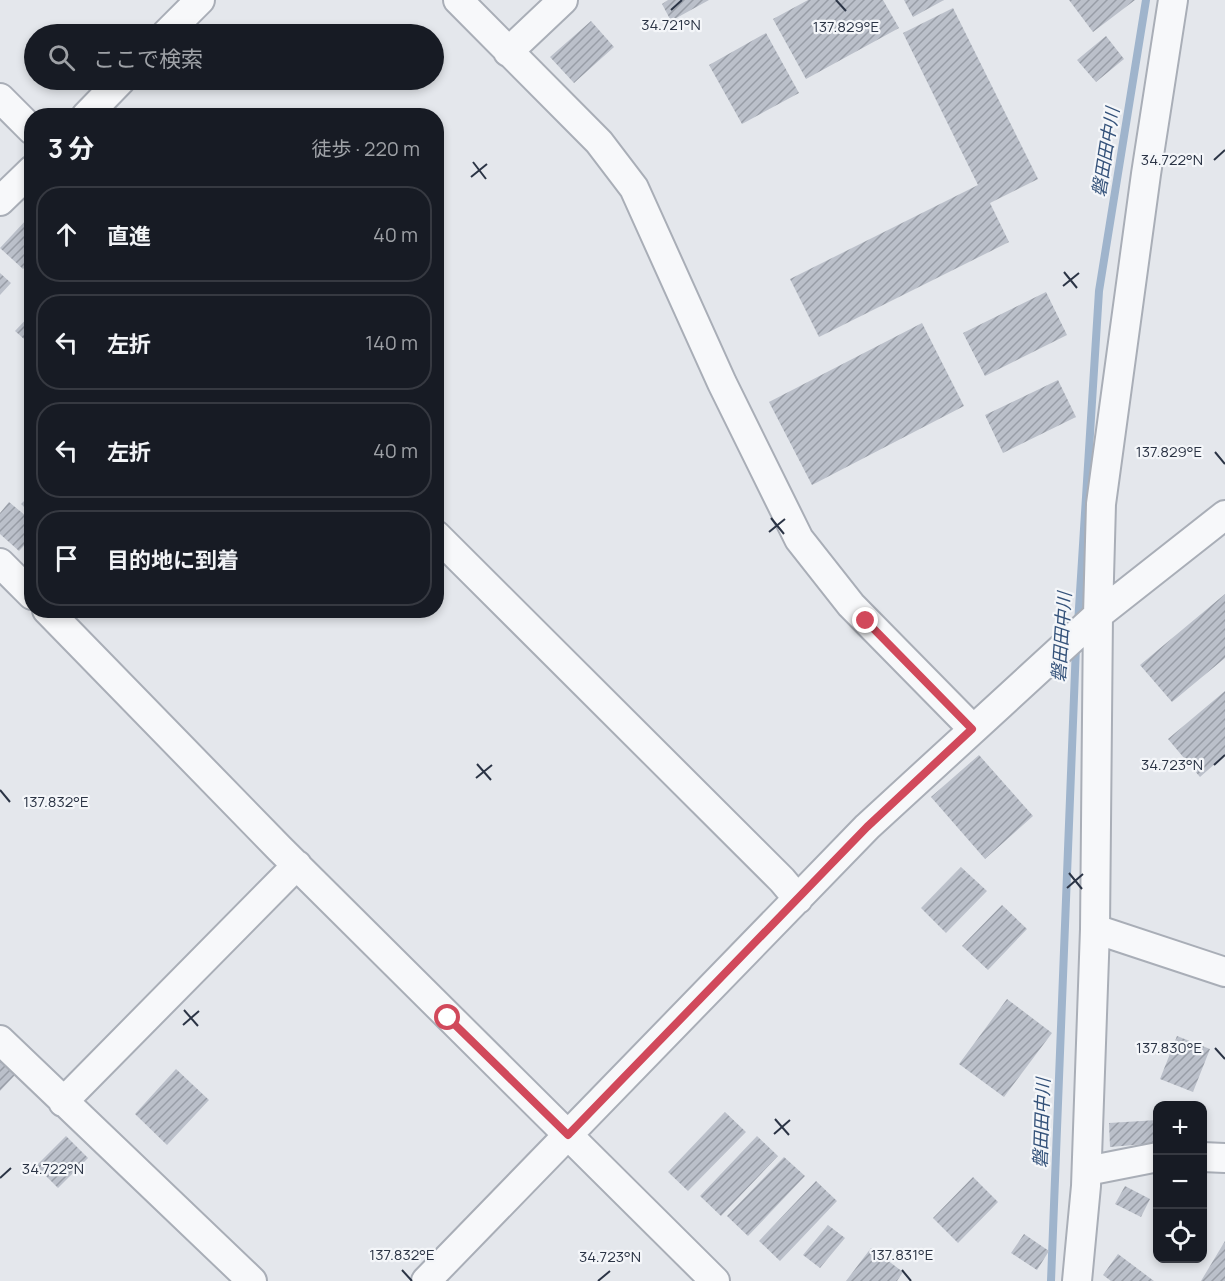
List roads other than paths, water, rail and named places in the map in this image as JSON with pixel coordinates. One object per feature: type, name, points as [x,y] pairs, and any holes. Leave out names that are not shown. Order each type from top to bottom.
[{"type":"street","points":[[176,24],[200,0]]},
{"type":"street","points":[[458,0],[599,142],[634,188],[722,382],[799,539],[851,605],[972,729]]},
{"type":"street","points":[[508,52],[563,0]]},
{"type":"street","points":[[1077,1281],[1087,1171],[1095,929],[1101,504],[1146,174],[1173,0]]},
{"type":"street","points":[[94,108],[111,90]]},
{"type":"street","points":[[0,98],[24,122]]},
{"type":"street","points":[[0,201],[24,178]]},
{"type":"street","points":[[426,1281],[867,827],[1098,615],[1225,515]]},
{"type":"street","points":[[444,543],[783,880],[798,899]]},
{"type":"street","points":[[0,563],[24,587]]},
{"type":"street","points":[[55,618],[297,865],[716,1281]]},
{"type":"street","points":[[63,1102],[297,865]]},
{"type":"street","points":[[1095,929],[1225,972]]},
{"type":"street","points":[[0,1040],[252,1281]]},
{"type":"street","points":[[1207,1157],[1225,1158]]},
{"type":"street","points":[[1087,1171],[1153,1158]]},
{"type":"waterway","name":"磐田田中川","points":[[1078,624],[1099,291],[1146,0]]},
{"type":"waterway","name":"磐田田中川","points":[[1051,1281],[1076,646]]}]
